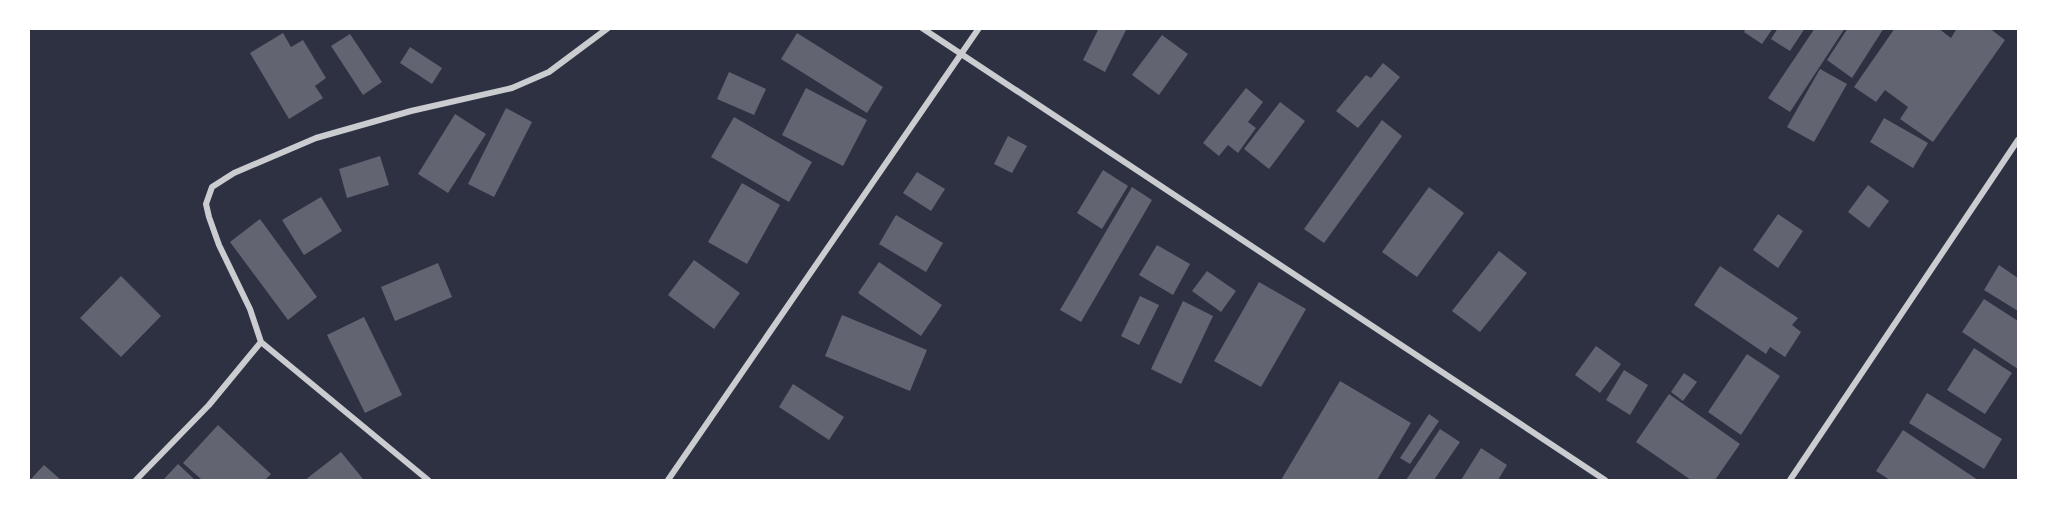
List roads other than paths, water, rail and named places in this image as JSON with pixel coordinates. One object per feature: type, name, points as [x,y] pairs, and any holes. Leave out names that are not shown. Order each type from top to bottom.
[{"type":"street","points":[[428,480],[261,342],[250,309],[219,244],[209,217],[206,204],[212,187],[234,173],[316,138],[512,87],[549,72],[608,28]]},
{"type":"street","points":[[922,28],[1605,480]]},
{"type":"street","points":[[668,480],[979,28]]},
{"type":"street","points":[[1790,480],[2019,140]]},
{"type":"street","points":[[136,480],[208,405],[261,342]]}]
